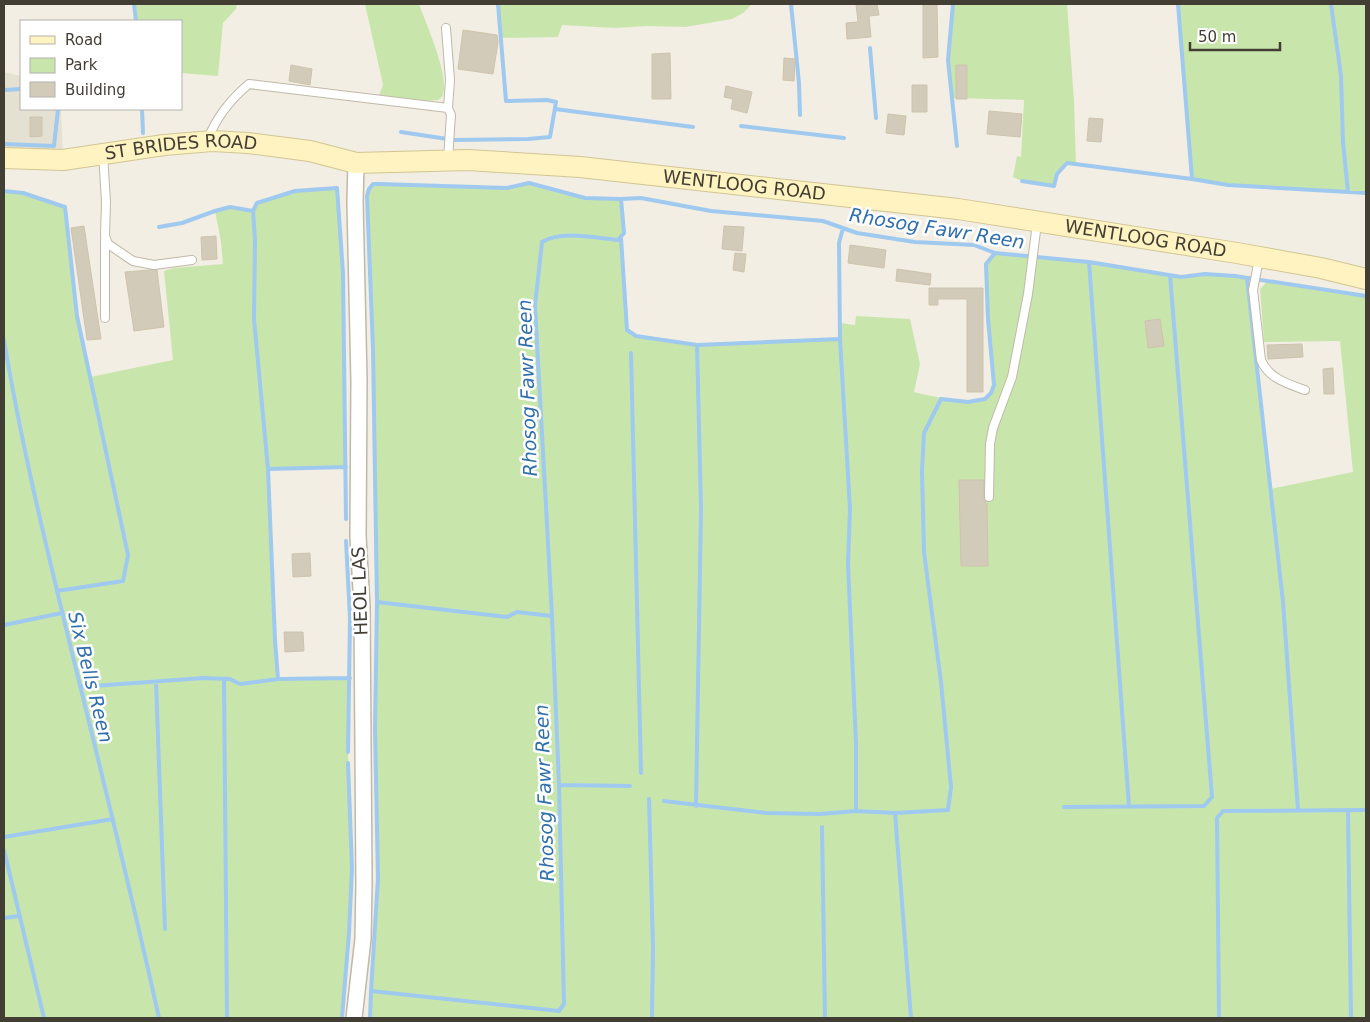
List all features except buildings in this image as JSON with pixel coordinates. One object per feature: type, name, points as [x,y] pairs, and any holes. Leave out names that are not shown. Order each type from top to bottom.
[{"type":"main road","name":"ST BRIDES ROAD","points":[[4,158],[63,160],[207,142],[248,143],[310,151],[356,163]]},
{"type":"main road","name":"WENTLOOG ROAD","points":[[356,163],[468,160],[589,168],[825,193],[958,209],[1037,221],[1257,266],[1366,279]]},
{"type":"street","name":"HEOL LAS","points":[[354,1018],[363,939],[364,884],[362,607],[358,536],[359,381],[356,163]]},
{"type":"lane","points":[[446,28],[450,80],[448,108],[451,116],[448,161]]},
{"type":"lane","points":[[207,142],[212,129],[230,104],[250,84],[448,108]]},
{"type":"lane","points":[[103,154],[106,202],[105,318]]},
{"type":"lane","points":[[990,497],[990,444],[993,428],[1012,377],[1033,264],[1037,221]]},
{"type":"lane","points":[[105,236],[108,244],[133,261],[154,265],[192,260]]},
{"type":"lane","points":[[1257,266],[1253,290],[1263,364],[1275,377],[1305,390]]},
{"type":"shaded area","points":[[4,72],[20,76],[20,110],[61,110],[63,160],[4,158]]},
{"type":"green space","points":[[134,4],[237,4],[236,9],[223,23],[218,76],[182,73],[182,20],[136,20]]},
{"type":"green space","points":[[365,4],[419,4],[443,74],[443,94],[440,99],[422,101],[379,95],[383,85]]},
{"type":"green space","points":[[498,4],[752,4],[743,13],[732,19],[685,27],[646,26],[615,28],[562,25],[558,37],[501,38]]},
{"type":"green space","points":[[953,4],[1067,4],[1074,101],[1076,164],[1066,163],[1057,174],[1054,186],[1022,181],[1013,177],[1017,156],[1021,157],[1024,100],[952,98],[948,60]]},
{"type":"green space","points":[[1178,4],[1366,4],[1366,193],[1228,185],[1192,179]]},
{"type":"green space","points":[[529,183],[585,198],[621,199],[624,233],[621,238],[627,330],[636,336],[697,345],[840,339],[840,323],[855,325],[856,316],[910,319],[920,364],[914,392],[949,399],[985,399],[991,393],[994,385],[988,319],[986,264],[995,253],[1089,262],[1181,277],[1205,274],[1247,278],[1270,489],[1353,472],[1340,341],[1264,342],[1260,289],[1268,281],[1366,296],[1366,1018],[370,1018],[378,878],[375,729],[377,602],[373,349],[367,196],[373,184],[507,188]]},
{"type":"green space","points":[[337,188],[343,273],[346,467],[268,469],[278,679],[350,678],[348,763],[352,868],[342,1018],[4,1018],[4,191],[23,193],[65,207],[77,316],[90,377],[173,360],[164,271],[174,268],[223,264],[215,211],[230,207],[253,211],[257,203],[295,191]]},
{"type":"waterway","points":[[134,4],[136,20]]},
{"type":"waterway","points":[[401,132],[454,140],[550,137],[556,102],[547,100],[506,101],[498,4]]},
{"type":"waterway","points":[[791,4],[799,83],[800,115]]},
{"type":"waterway","points":[[953,4],[948,60],[957,146]]},
{"type":"waterway","points":[[1178,4],[1192,179]]},
{"type":"waterway","points":[[1331,4],[1341,76],[1343,142],[1348,192]]},
{"type":"waterway","points":[[870,48],[876,118]]},
{"type":"waterway","points":[[4,90],[20,89]]},
{"type":"waterway","points":[[555,109],[693,127]]},
{"type":"waterway","points":[[4,144],[54,146],[58,110]]},
{"type":"waterway","points":[[142,110],[143,133]]},
{"type":"waterway","points":[[741,126],[844,138]]},
{"type":"waterway","points":[[1022,181],[1054,186],[1057,174],[1067,163],[1228,185],[1366,193]]},
{"type":"waterway","points":[[371,991],[378,878],[375,729],[377,602],[373,349],[367,196],[369,189],[373,184],[507,188],[529,183],[585,198],[621,199]]},
{"type":"waterway","points":[[159,227],[182,223],[230,207],[253,211],[257,203],[295,191],[337,188],[343,273],[346,519]]},
{"type":"waterway","points":[[4,191],[23,193],[65,207],[77,316],[128,555],[123,581],[57,591]]},
{"type":"waterway","name":"Rhosog Fawr Reen","points":[[370,1018],[371,991],[559,1011],[564,1004],[559,785],[552,616],[535,306],[542,242],[559,236],[618,240],[624,233],[621,199],[641,198],[711,211],[823,221],[857,233],[915,242],[974,245],[995,253],[1089,262],[1181,277],[1205,274],[1235,276],[1366,296]]},
{"type":"waterway","points":[[253,211],[255,240],[254,319],[268,469],[278,679]]},
{"type":"waterway","points":[[843,228],[839,243],[840,339],[850,509],[848,564],[856,744],[856,811]]},
{"type":"waterway","points":[[621,238],[627,330],[636,336],[697,345],[840,339]]},
{"type":"waterway","points":[[664,801],[766,813],[820,814],[856,811],[895,813],[948,810],[951,787],[941,682],[924,552],[922,471],[924,433],[941,399],[968,402],[985,399],[991,393],[994,385],[988,319],[986,264],[995,253]]},
{"type":"waterway","points":[[1089,262],[1129,806]]},
{"type":"waterway","points":[[1064,807],[1204,806],[1212,797],[1170,275]]},
{"type":"waterway","points":[[1247,278],[1283,602],[1298,810]]},
{"type":"waterway","name":"Six Bells Reen","points":[[4,340],[36,503],[159,1018]]},
{"type":"waterway","points":[[696,806],[701,508],[697,345]]},
{"type":"waterway","points":[[631,353],[641,773]]},
{"type":"waterway","points":[[268,469],[346,467]]},
{"type":"waterway","points":[[346,541],[350,618],[348,752]]},
{"type":"waterway","points":[[377,602],[507,617],[517,612],[552,616]]},
{"type":"waterway","points":[[4,625],[62,613]]},
{"type":"waterway","points":[[80,687],[203,678],[230,679],[240,684],[278,679],[350,678]]},
{"type":"waterway","points":[[224,679],[227,1018]]},
{"type":"waterway","points":[[156,682],[165,929]]},
{"type":"waterway","points":[[342,1018],[352,868],[348,763]]},
{"type":"waterway","points":[[559,785],[630,786]]},
{"type":"waterway","points":[[649,799],[653,948],[652,1018]]},
{"type":"waterway","points":[[1219,1018],[1217,818],[1223,811],[1366,810]]},
{"type":"waterway","points":[[1348,811],[1351,1018]]},
{"type":"waterway","points":[[895,813],[911,1018]]},
{"type":"waterway","points":[[4,837],[113,819]]},
{"type":"waterway","points":[[822,827],[825,1018]]},
{"type":"waterway","points":[[4,850],[44,1018]]},
{"type":"waterway","points":[[4,918],[19,916]]}]
